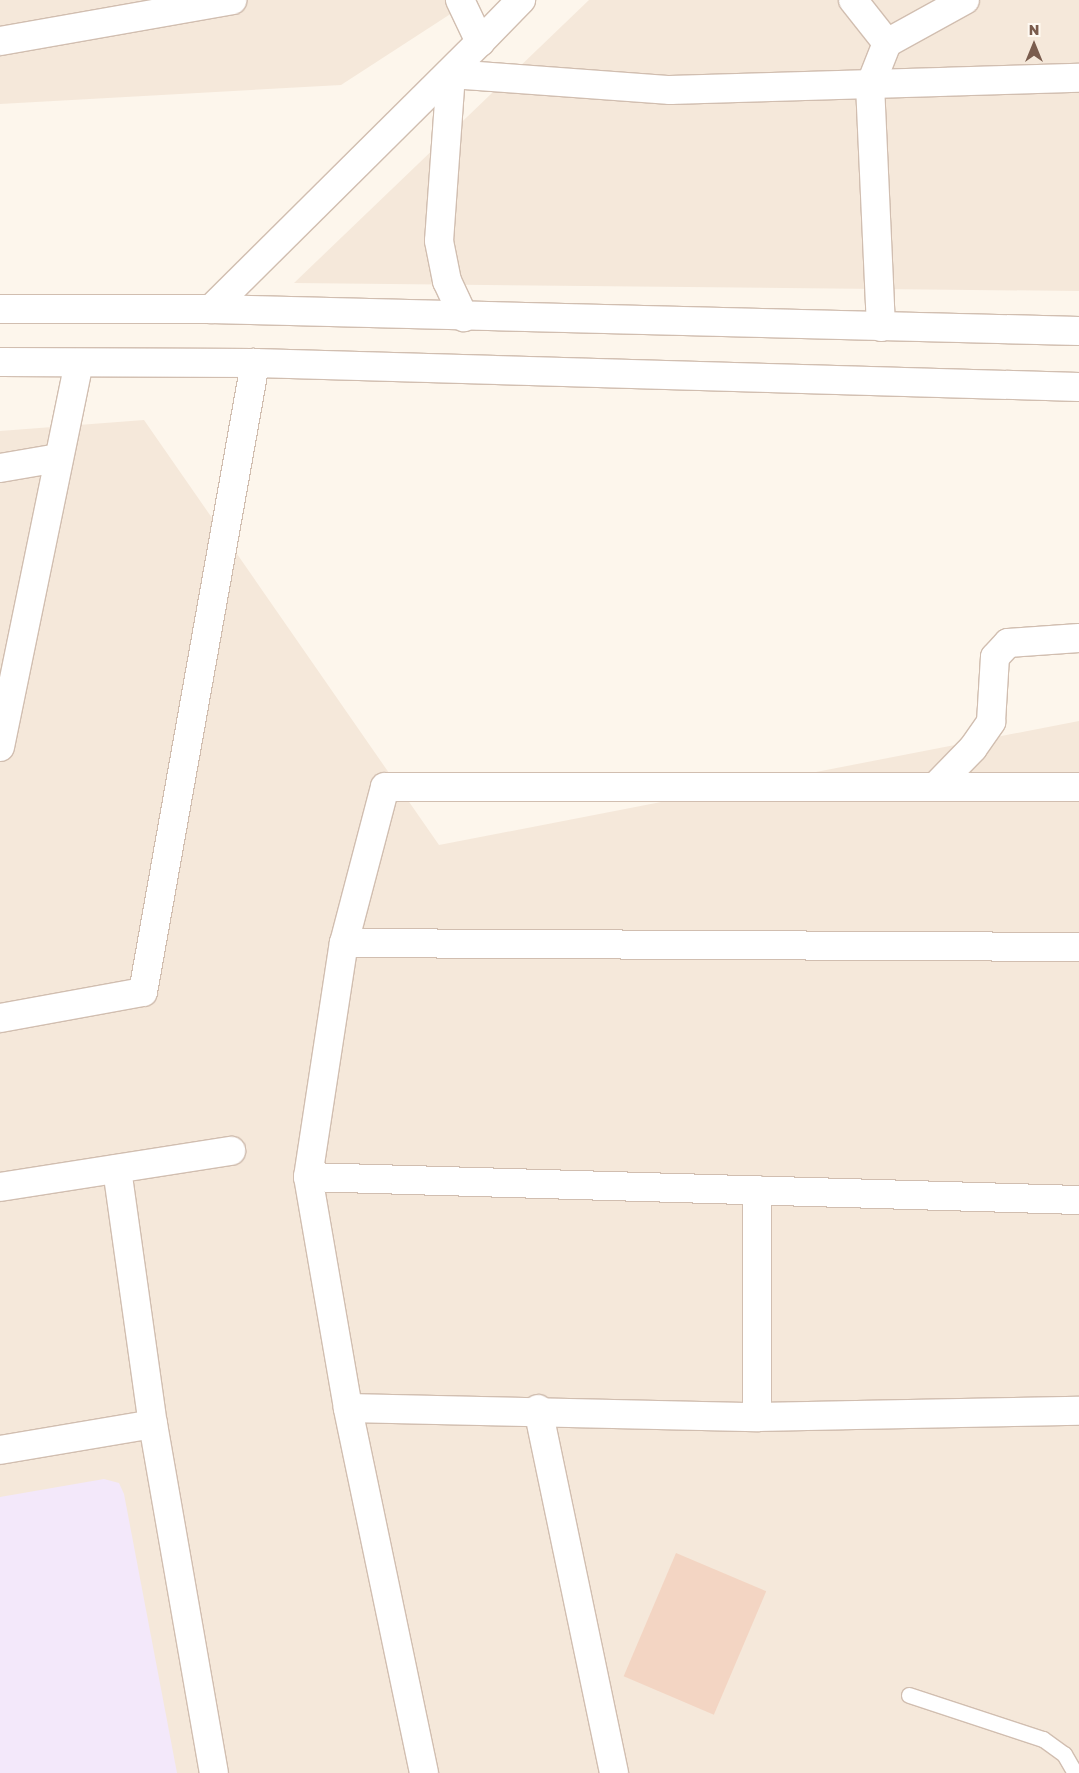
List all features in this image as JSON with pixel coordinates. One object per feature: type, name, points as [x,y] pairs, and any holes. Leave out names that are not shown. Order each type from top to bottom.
[{"type":"street","points":[[0,41],[202,1],[232,0]]},
{"type":"street","points":[[460,0],[480,42]]},
{"type":"street","points":[[211,309],[451,74],[521,0]]},
{"type":"street","points":[[853,0],[887,43]]},
{"type":"street","points":[[881,327],[870,86],[887,43],[965,0]]},
{"type":"street","points":[[451,74],[670,90],[870,86],[1079,78]]},
{"type":"street","points":[[451,74],[439,241],[447,281],[464,318]]},
{"type":"street","points":[[0,309],[211,309],[464,318],[1079,331]]},
{"type":"street","points":[[0,362],[256,363],[1079,387]]},
{"type":"street","points":[[0,746],[3,716],[79,363]]},
{"type":"street","points":[[0,1018],[143,992],[256,363]]},
{"type":"street","points":[[0,468],[58,458]]},
{"type":"street","points":[[935,787],[973,748],[991,722],[995,657],[1008,643],[1079,638]]},
{"type":"street","points":[[424,1773],[348,1408],[308,1177],[344,943],[385,787],[1079,787]]},
{"type":"street","points":[[344,943],[1079,947]]},
{"type":"street","points":[[0,1187],[231,1151]]},
{"type":"street","points":[[117,1169],[152,1424],[214,1773]]},
{"type":"street","points":[[308,1177],[1079,1200]]},
{"type":"street","points":[[757,1190],[757,1417]]},
{"type":"street","points":[[348,1408],[538,1409],[757,1417],[1079,1411]]},
{"type":"street","points":[[538,1409],[614,1773]]},
{"type":"street","points":[[0,1450],[152,1424]]},
{"type":"lane","points":[[909,1695],[1043,1739],[1064,1754],[1075,1773]]},
{"type":"shaded area","points":[[0,0],[472,0],[341,85],[0,104]]},
{"type":"shaded area","points":[[589,0],[1079,0],[1079,291],[294,283]]},
{"type":"shaded area","points":[[144,420],[439,845],[1079,721],[1079,1773],[0,1773],[0,431]]},
{"type":"shaded area","points":[[104,1479],[119,1483],[124,1494],[177,1773],[0,1773],[0,1497]]},
{"type":"building","points":[[676,1553],[766,1591],[714,1715],[624,1676]]}]
